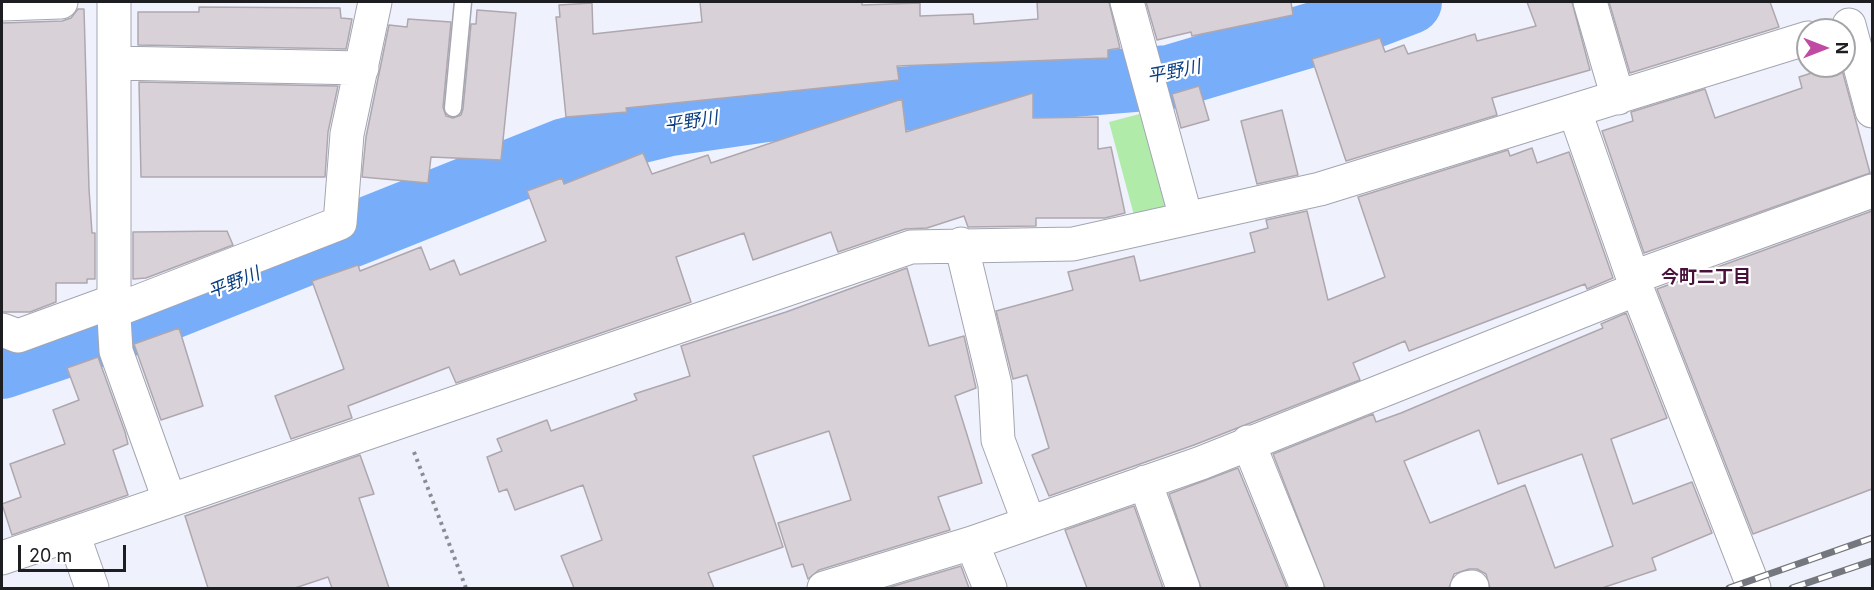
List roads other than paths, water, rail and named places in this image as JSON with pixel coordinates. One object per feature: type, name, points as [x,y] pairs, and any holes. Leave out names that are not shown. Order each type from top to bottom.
[{"type":"street","points":[[2,4],[61,2]]},
{"type":"street","points":[[114,2],[114,318],[169,500]]},
{"type":"street","points":[[2,330],[18,336],[114,318],[340,223],[347,134],[375,2]]},
{"type":"street","points":[[1127,2],[1186,218]]},
{"type":"street","points":[[1590,2],[1618,98]]},
{"type":"street","points":[[2,558],[911,247],[961,244],[1073,244],[1320,189],[1796,42]]},
{"type":"street","points":[[1856,45],[1872,111]]},
{"type":"street","points":[[114,63],[362,68]]},
{"type":"street","points":[[1575,112],[1635,283],[1754,588]]},
{"type":"street","points":[[824,588],[972,543],[1145,482],[1635,283],[1872,191]]},
{"type":"street","points":[[961,244],[994,385],[998,440],[1029,523]]},
{"type":"street","points":[[1248,442],[1307,588]]},
{"type":"street","points":[[1145,482],[1183,588]]},
{"type":"street","points":[[73,534],[92,588]]},
{"type":"street","points":[[972,543],[990,588]]},
{"type":"lane","points":[[453,108],[463,2]]},
{"type":"waterway","name":"平野川","points":[[2,367],[124,326],[565,150],[670,124],[766,110],[1170,77],[1368,18],[1410,2]]},
{"type":"railway","points":[[1729,588],[1872,538]]},
{"type":"railway","points":[[1792,588],[1872,561]]},
{"type":"district","name":"今町二丁目","points":[[1706,278]]}]
